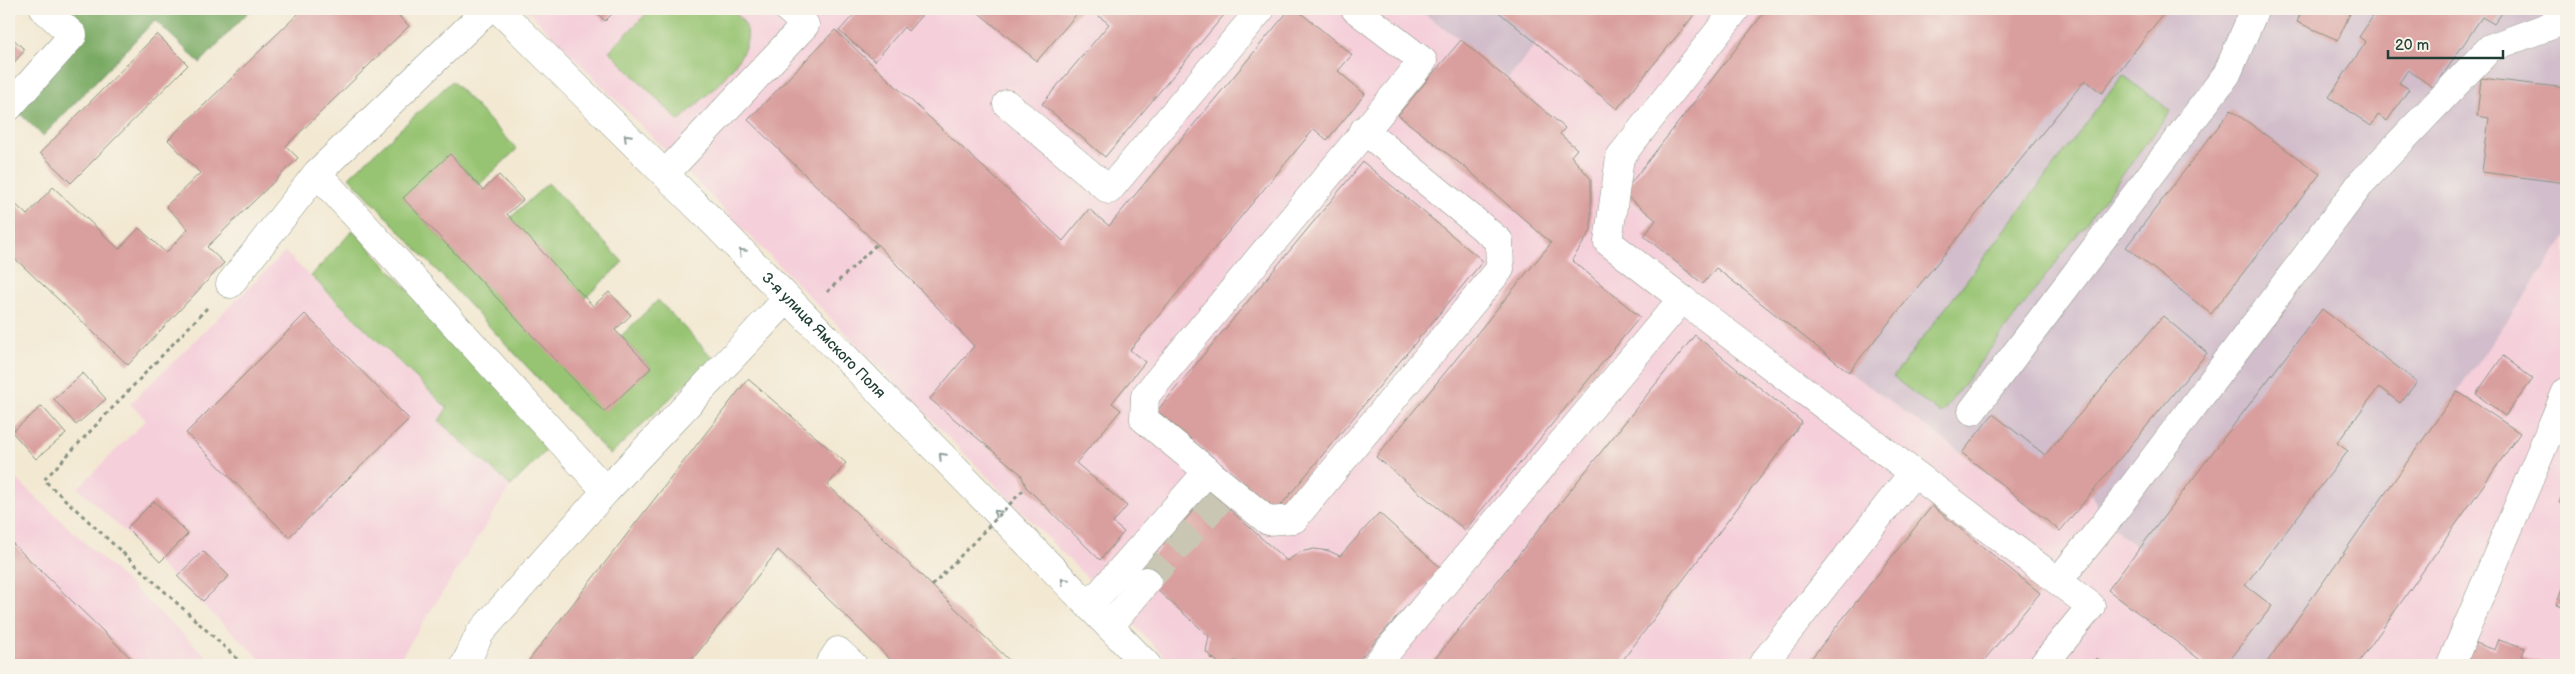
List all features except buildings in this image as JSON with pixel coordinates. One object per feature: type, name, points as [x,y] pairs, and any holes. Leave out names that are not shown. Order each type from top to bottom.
[{"type":"street","points":[[9,107],[73,35],[44,9]]},
{"type":"street","points":[[230,284],[317,173],[488,9]]},
{"type":"street","name":"3-я улица Ямского Поля","points":[[498,9],[665,174],[1147,665]]},
{"type":"street","points":[[665,174],[805,25],[788,9]]},
{"type":"street","points":[[1007,104],[1109,190],[1261,9]]},
{"type":"street","points":[[1355,9],[1423,61],[1364,130],[1145,396],[1144,419],[1184,442],[1224,494],[1268,521],[1294,519],[1500,269],[1499,241],[1364,130]]},
{"type":"street","points":[[1736,9],[1620,157],[1608,242],[2090,606],[2043,665]]},
{"type":"street","points":[[1972,411],[2227,74],[2255,9]]},
{"type":"street","points":[[2058,581],[2106,522],[2362,182],[2490,48],[2566,20]]},
{"type":"street","points":[[317,173],[606,491]]},
{"type":"street","points":[[465,665],[480,633],[606,491],[787,299]]},
{"type":"street","points":[[1376,665],[1682,299]]},
{"type":"street","points":[[2451,665],[2566,392]]},
{"type":"street","points":[[1089,606],[1208,471]]},
{"type":"street","points":[[1762,665],[1913,473]]},
{"type":"street","points":[[1110,626],[1147,581]]},
{"type":"street","points":[[829,665],[838,652],[853,665]]},
{"type":"path","points":[[826,294],[878,244]]},
{"type":"path","points":[[230,284],[44,480],[244,665]]},
{"type":"path","points":[[932,586],[1026,487]]},
{"type":"path","points":[[1206,665],[1213,658]]},
{"type":"shaded area","points":[[526,9],[1417,9],[1461,40],[1536,42],[1617,109],[1699,9],[1767,9],[1624,193],[1656,220],[1644,236],[1703,284],[1716,268],[1849,372],[1962,453],[2060,531],[2090,493],[2106,522],[2139,549],[2108,590],[2207,665],[1173,665]]},
{"type":"shaded area","points":[[1417,9],[1699,9],[1617,109],[1537,43],[1508,78],[1461,40]]},
{"type":"shaded area","points":[[1767,9],[2566,9],[2566,237],[2265,665],[2207,665],[2108,590],[2139,549],[2106,522],[2090,493],[2060,531],[1962,453],[1849,372],[1716,268],[1703,284],[1644,236],[1656,219],[1623,193]]},
{"type":"shaded area","points":[[2566,237],[2566,665],[2265,665],[2491,342]]},
{"type":"shaded area","points":[[285,252],[447,409],[439,421],[511,486],[396,665],[267,665],[78,488],[146,420],[130,404]]},
{"type":"shaded area","points":[[9,472],[216,665],[9,665]]},
{"type":"green space","points":[[57,9],[251,9],[200,63],[155,20],[43,136],[14,108],[83,36]]},
{"type":"green space","points":[[651,9],[731,9],[743,21],[747,30],[747,42],[742,54],[733,67],[679,121],[609,51]]},
{"type":"green space","points":[[2123,75],[2171,111],[1941,414],[1893,377]]},
{"type":"green space","points":[[452,81],[517,149],[479,185],[450,155],[404,199],[604,411],[651,368],[621,336],[658,300],[713,358],[610,455],[349,177]]},
{"type":"green space","points":[[548,183],[623,262],[585,298],[510,218]]},
{"type":"green space","points":[[353,230],[552,445],[511,486],[439,421],[447,408],[311,276]]},
{"type":"tunnel","points":[[1147,581],[1219,500]]}]
